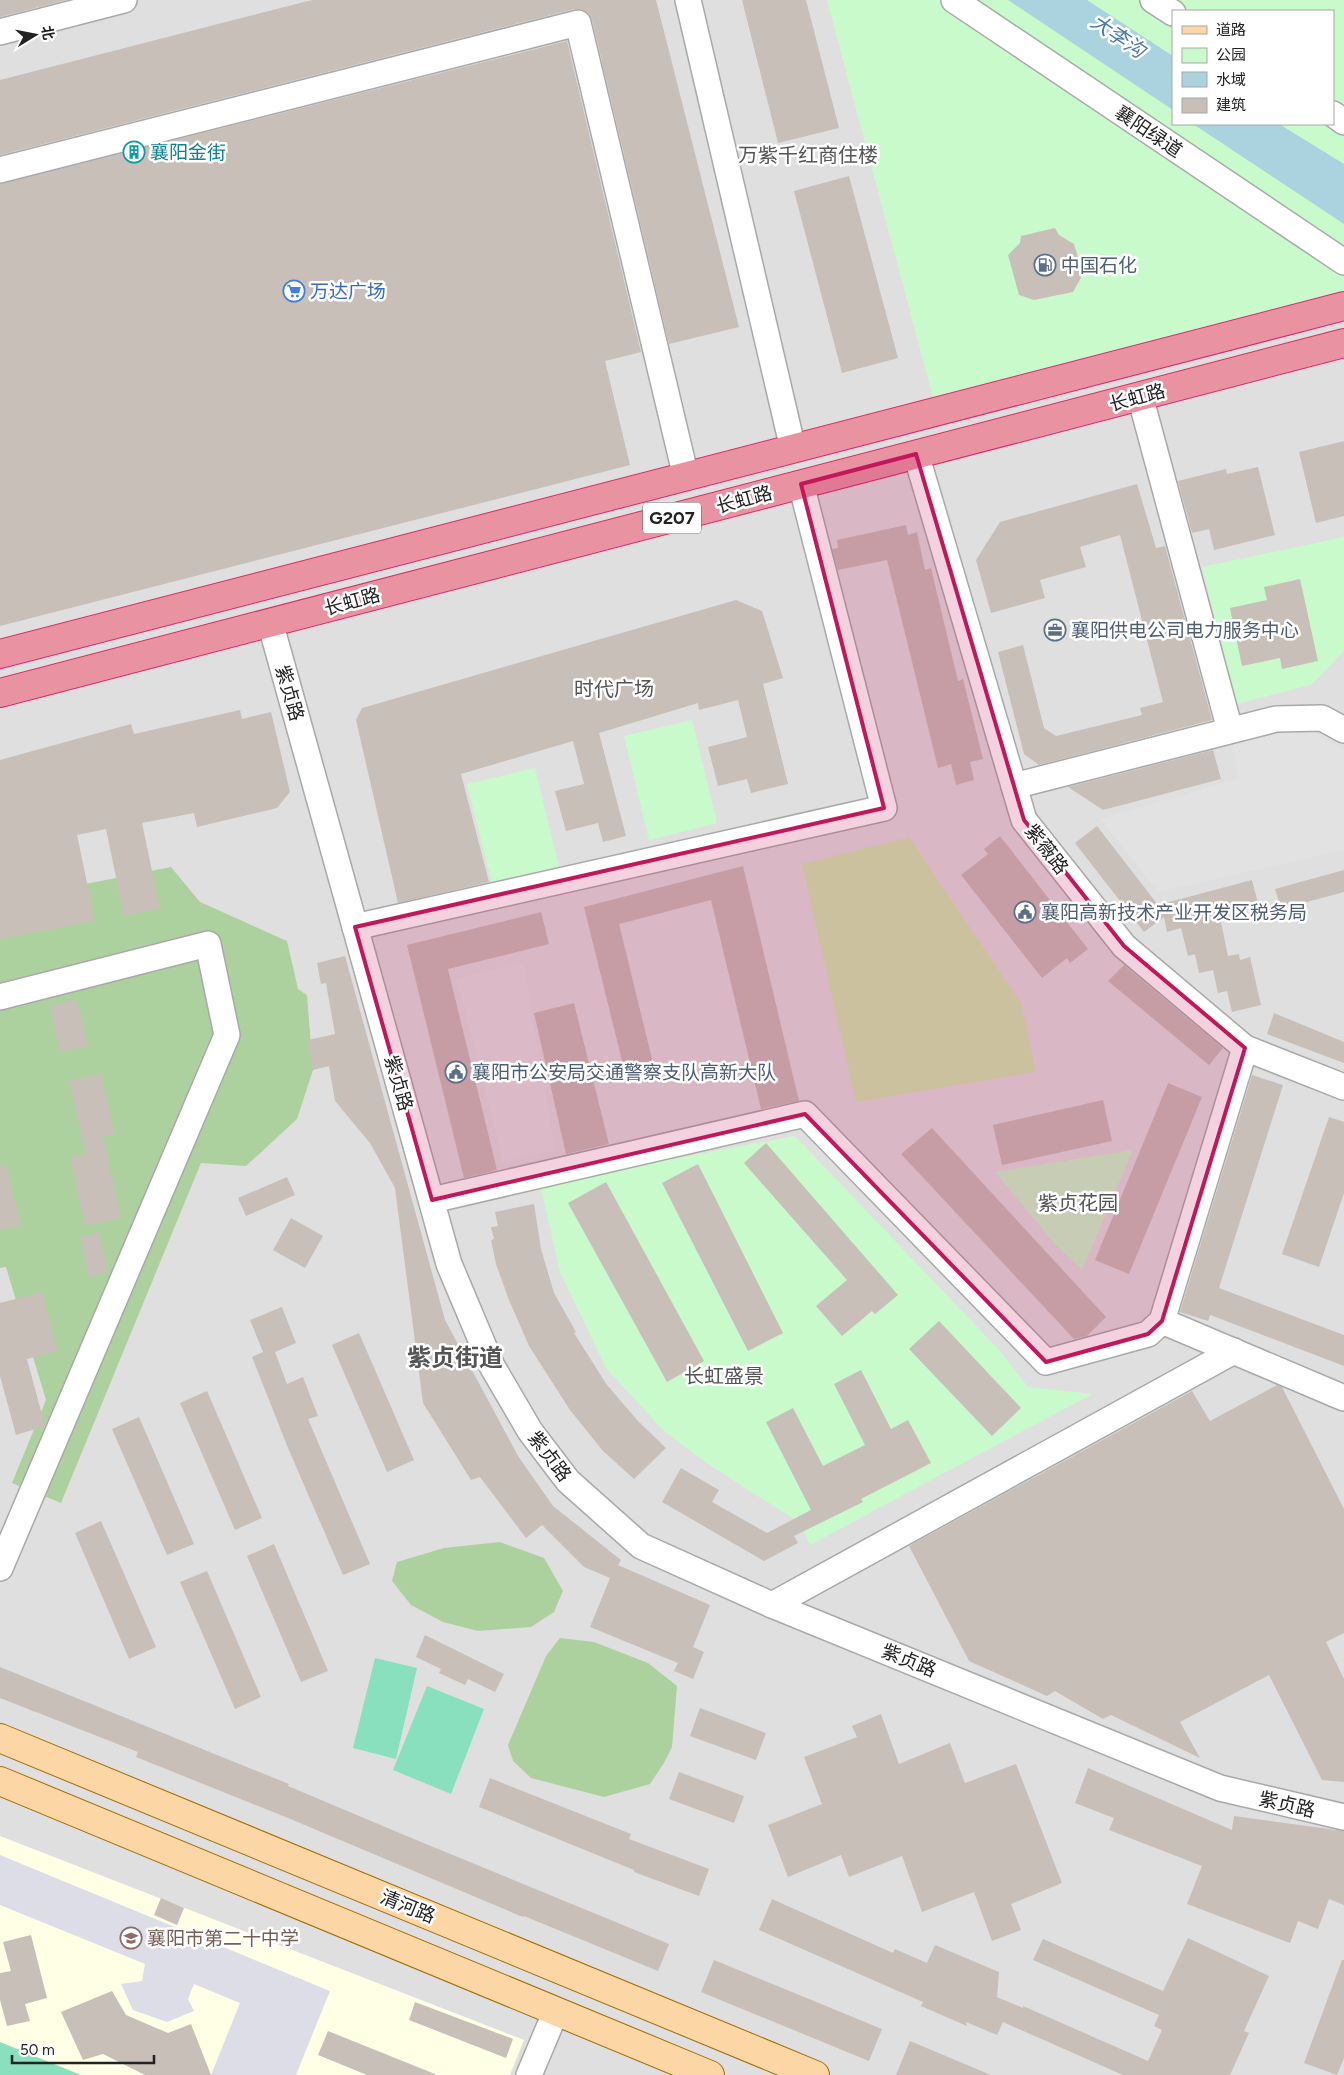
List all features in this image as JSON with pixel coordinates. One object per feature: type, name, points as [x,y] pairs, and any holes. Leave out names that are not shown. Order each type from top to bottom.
[{"type":"highway","name":"长虹路","points":[[0,654],[1344,306]]},
{"type":"highway","name":"长虹路","points":[[0,693],[1344,343]]},
{"type":"main road","name":"清河路","points":[[0,1738],[815,2075]]},
{"type":"main road","points":[[0,1781],[710,2075]]},
{"type":"street","points":[[0,32],[124,0]]},
{"type":"street","points":[[688,0],[793,449]]},
{"type":"street","name":"襄阳绿道","points":[[954,0],[1344,262]]},
{"type":"street","points":[[1153,0],[1172,12]]},
{"type":"street","points":[[0,170],[578,23],[686,476]]},
{"type":"street","points":[[1140,396],[1230,730]]},
{"type":"street","name":"紫薇路","points":[[916,454],[1024,820],[1124,946],[1245,1048],[1344,1087]]},
{"type":"street","points":[[355,927],[884,808],[801,484]]},
{"type":"street","name":"紫贞路","points":[[270,622],[450,1264],[492,1366],[530,1431],[568,1481],[641,1546],[772,1605],[1220,1788],[1344,1817]]},
{"type":"street","points":[[1014,786],[1276,719],[1322,718],[1344,730]]},
{"type":"street","points":[[0,997],[208,944],[227,1035],[0,1568]]},
{"type":"street","points":[[432,1200],[805,1114],[1046,1362],[1148,1334],[1162,1321],[1245,1048]]},
{"type":"street","points":[[1162,1321],[1344,1398]]},
{"type":"street","points":[[772,1605],[1234,1351]]},
{"type":"street","points":[[529,2075],[556,2011]]},
{"type":"highlighted area","points":[[916,454],[1024,820],[1124,946],[1245,1048],[1162,1321],[1148,1334],[1046,1362],[805,1114],[432,1200],[355,927],[884,808],[801,484]]},
{"type":"shaded area","points":[[0,0],[1344,0],[1344,2075],[0,2075]]},
{"type":"shaded area","points":[[1287,731],[1314,731],[1344,751],[1344,850],[1158,892],[1101,819],[1239,778],[1231,745]]},
{"type":"shaded area","points":[[523,962],[555,1150],[503,1162],[457,979]]},
{"type":"shaded area","name":"襄阳市第二十中学","points":[[0,1836],[524,2040],[510,2075],[0,2075]]},
{"type":"shaded area","points":[[0,1855],[330,1991],[296,2075],[211,2075],[240,2003],[194,1984],[188,1999],[194,2011],[167,2022],[133,2010],[121,1984],[142,1981],[145,1964],[0,1905]]},
{"type":"green space","points":[[827,0],[1344,0],[1344,300],[935,405]]},
{"type":"green space","points":[[1344,537],[1344,651],[1311,685],[1236,704],[1202,567]]},
{"type":"green space","points":[[692,720],[717,823],[649,840],[624,736]]},
{"type":"green space","points":[[535,768],[560,871],[493,887],[467,784]]},
{"type":"green space","points":[[909,837],[1021,1003],[1036,1072],[856,1102],[802,864]]},
{"type":"green space","points":[[171,867],[200,902],[287,941],[298,989],[307,995],[313,1070],[297,1119],[246,1166],[201,1163],[61,1503],[12,1483],[46,1400],[6,1267],[0,1268],[0,901]]},
{"type":"green space","points":[[795,1136],[1000,1351],[1028,1387],[1092,1394],[810,1545],[800,1523],[705,1462],[663,1430],[606,1368],[560,1272],[540,1184]]},
{"type":"green space","points":[[1133,1150],[1082,1270],[1053,1242],[995,1172]]},
{"type":"green space","points":[[500,1542],[544,1558],[563,1591],[554,1612],[531,1627],[478,1631],[443,1622],[411,1605],[392,1581],[397,1562],[444,1548]]},
{"type":"green space","points":[[560,1638],[594,1642],[648,1663],[677,1686],[672,1747],[650,1784],[604,1797],[531,1778],[513,1761],[508,1745],[546,1656]]},
{"type":"green space","points":[[375,1658],[417,1668],[396,1759],[353,1748]]},
{"type":"green space","points":[[427,1686],[484,1709],[451,1794],[393,1770]]},
{"type":"green space","points":[[0,2042],[81,2075],[0,2075]]},
{"type":"water","name":"大李沟","points":[[1008,0],[1087,0],[1172,55],[1172,109]]},
{"type":"water","points":[[1195,125],[1281,125],[1344,164],[1344,224]]},
{"type":"building","points":[[0,0],[66,0],[0,17]]},
{"type":"building","points":[[312,0],[656,0],[739,327],[669,344],[592,20],[588,13],[581,9],[574,9],[0,155],[0,80]]},
{"type":"building","points":[[742,0],[806,0],[839,128],[778,143]]},
{"type":"building","name":"万达广场","points":[[567,41],[641,352],[605,361],[630,465],[0,626],[0,184]]},
{"type":"building","points":[[849,176],[898,358],[842,373],[794,191]]},
{"type":"building","name":"中国石化","points":[[1055,228],[1059,235],[1074,244],[1083,274],[1073,292],[1034,300],[1019,295],[1008,255],[1020,243],[1021,236]]},
{"type":"building","points":[[1344,441],[1344,516],[1316,523],[1299,452]]},
{"type":"building","points":[[1258,467],[1275,535],[1214,550],[1209,529],[1192,533],[1178,481],[1226,469],[1227,474]]},
{"type":"building","points":[[1137,484],[1156,548],[1165,546],[1212,720],[1039,765],[1024,754],[998,652],[1023,645],[1044,728],[1056,736],[1142,715],[1140,708],[1163,702],[1120,535],[1080,547],[1086,567],[1040,580],[1045,598],[991,613],[976,560],[1000,522]]},
{"type":"building","points":[[906,525],[908,535],[917,532],[925,570],[931,568],[958,681],[963,679],[983,759],[970,762],[974,780],[956,785],[951,764],[938,768],[887,560],[838,570],[832,549],[838,548],[837,540]]},
{"type":"building","points":[[1300,579],[1318,661],[1282,669],[1280,658],[1242,666],[1230,608],[1267,600],[1264,587]]},
{"type":"building","points":[[736,600],[762,611],[783,678],[763,684],[788,784],[751,793],[747,779],[718,786],[708,747],[747,737],[738,700],[699,710],[698,703],[599,733],[626,836],[603,842],[598,823],[566,831],[555,791],[584,784],[573,741],[461,774],[489,882],[398,903],[356,720],[362,708]]},
{"type":"building","points":[[240,710],[242,719],[271,712],[290,792],[277,808],[197,827],[194,813],[142,823],[160,909],[124,916],[106,829],[77,835],[95,921],[0,939],[0,760],[131,724],[134,734]]},
{"type":"building","points":[[1213,750],[1221,779],[1103,810],[1068,787]]},
{"type":"building","points":[[1097,826],[1158,905],[1252,880],[1259,907],[1220,918],[1228,956],[1239,954],[1240,960],[1250,957],[1261,1005],[1232,1012],[1227,991],[1218,993],[1213,970],[1199,973],[1195,954],[1188,956],[1181,928],[1167,932],[1164,917],[1144,932],[1075,843]]},
{"type":"building","name":"襄阳高新技术产业开发区税务局","points":[[1000,836],[1088,949],[1070,963],[1067,958],[1042,978],[961,875],[988,854],[984,849]]},
{"type":"building","points":[[743,866],[799,1101],[761,1109],[711,900],[619,924],[654,1067],[625,1073],[584,907]]},
{"type":"building","points":[[1344,870],[1344,892],[1281,909],[1275,889]]},
{"type":"building","name":"襄阳市公安局交通警察支队高新大队","points":[[541,912],[549,944],[448,969],[497,1170],[464,1178],[407,945]]},
{"type":"building","points":[[345,956],[445,1320],[518,1456],[553,1506],[621,1560],[618,1565],[710,1605],[693,1647],[704,1652],[693,1679],[674,1671],[678,1663],[590,1627],[610,1578],[584,1567],[542,1525],[526,1538],[480,1477],[471,1480],[423,1403],[395,1188],[370,1143],[335,1101],[329,1066],[313,1070],[308,1040],[335,1034],[326,983],[321,984],[317,963]]},
{"type":"building","points":[[1124,965],[1223,1048],[1209,1065],[1108,981]]},
{"type":"building","points":[[77,1000],[88,1046],[60,1052],[50,1006]]},
{"type":"building","points":[[574,1003],[609,1144],[566,1154],[534,1013]]},
{"type":"building","points":[[1274,1013],[1344,1042],[1344,1063],[1267,1034]]},
{"type":"building","points":[[101,1074],[115,1134],[103,1137],[121,1218],[85,1226],[70,1157],[86,1154],[69,1081]]},
{"type":"building","points":[[1252,1075],[1283,1085],[1219,1288],[1344,1335],[1344,1366],[1210,1315],[1208,1321],[1180,1312]]},
{"type":"building","points":[[1168,1083],[1202,1097],[1129,1274],[1095,1260]]},
{"type":"building","points":[[1103,1100],[1112,1141],[1002,1165],[993,1125]]},
{"type":"building","points":[[1329,1117],[1344,1122],[1344,1193],[1319,1267],[1282,1254]]},
{"type":"building","points":[[932,1128],[1106,1317],[1087,1336],[1074,1339],[901,1154]]},
{"type":"building","points":[[766,1143],[898,1295],[875,1314],[872,1311],[842,1336],[816,1306],[847,1280],[744,1163]]},
{"type":"building","points":[[698,1164],[783,1333],[748,1351],[662,1183]]},
{"type":"building","points":[[0,1166],[6,1166],[21,1226],[0,1230]]},
{"type":"building","points":[[287,1177],[295,1195],[246,1216],[238,1198]]},
{"type":"building","points":[[606,1182],[704,1361],[667,1382],[568,1203]]},
{"type":"building","points":[[534,1204],[541,1249],[554,1293],[576,1332],[574,1333],[607,1385],[638,1421],[666,1448],[634,1479],[603,1451],[570,1410],[529,1346],[509,1300],[496,1264],[491,1240],[494,1239],[491,1227],[498,1226],[495,1212]]},
{"type":"building","points":[[291,1218],[323,1236],[305,1268],[273,1250]]},
{"type":"building","points":[[99,1232],[108,1272],[89,1277],[80,1237]]},
{"type":"building","points":[[42,1292],[58,1351],[27,1359],[45,1426],[16,1435],[0,1376],[0,1303]]},
{"type":"building","points":[[282,1307],[296,1343],[275,1352],[287,1384],[303,1377],[318,1416],[308,1419],[370,1564],[343,1575],[288,1448],[252,1357],[263,1352],[250,1320]]},
{"type":"building","points":[[939,1321],[1021,1408],[992,1436],[909,1349]]},
{"type":"building","points":[[359,1333],[414,1460],[387,1472],[332,1345]]},
{"type":"building","points":[[861,1370],[891,1429],[908,1420],[931,1463],[861,1499],[863,1502],[794,1536],[798,1543],[764,1561],[662,1502],[681,1468],[719,1490],[712,1502],[767,1533],[811,1510],[766,1422],[793,1408],[823,1466],[865,1445],[834,1384]]},
{"type":"building","points":[[1277,1385],[1282,1387],[1344,1509],[1344,1633],[1326,1642],[1344,1679],[1344,1782],[1322,1780],[1269,1675],[1180,1722],[1200,1758],[1111,1715],[1103,1719],[1055,1691],[1047,1696],[969,1661],[909,1546],[1192,1391],[1210,1421]]},
{"type":"building","points":[[207,1391],[262,1518],[235,1530],[180,1403]]},
{"type":"building","points":[[139,1417],[194,1544],[167,1555],[112,1429]]},
{"type":"building","points":[[101,1521],[156,1647],[129,1659],[75,1533]]},
{"type":"building","points":[[274,1544],[328,1671],[301,1682],[247,1556]]},
{"type":"building","points":[[207,1571],[261,1697],[235,1709],[180,1582]]},
{"type":"building","points":[[425,1635],[504,1674],[495,1692],[468,1679],[465,1685],[439,1673],[441,1669],[416,1657]]},
{"type":"building","points":[[0,1667],[289,1784],[288,1786],[409,1837],[669,1944],[658,1971],[136,1757],[138,1752],[0,1698]]},
{"type":"building","points":[[700,1708],[766,1733],[756,1760],[690,1736]]},
{"type":"building","points":[[881,1714],[899,1764],[950,1743],[965,1783],[1016,1764],[1062,1883],[1011,1904],[1021,1930],[992,1941],[974,1892],[922,1912],[902,1856],[849,1877],[841,1855],[788,1877],[768,1825],[822,1804],[804,1757],[857,1737],[852,1726]]},
{"type":"building","points":[[1088,1768],[1232,1830],[1234,1816],[1344,1831],[1344,1905],[1329,1899],[1318,1929],[1298,1921],[1290,1943],[1187,1904],[1202,1866],[1109,1830],[1114,1818],[1075,1803]]},
{"type":"building","points":[[679,1772],[744,1796],[734,1823],[669,1799]]},
{"type":"building","points":[[490,1778],[631,1834],[629,1839],[709,1869],[699,1896],[634,1872],[634,1870],[479,1807]]},
{"type":"building","points":[[161,1898],[184,1908],[177,1925],[154,1915]]},
{"type":"building","points":[[772,1899],[893,1953],[895,1949],[927,1963],[935,1945],[999,1972],[997,1997],[1023,2008],[1023,2006],[1148,2061],[1162,2030],[1154,2026],[1159,2015],[1033,1960],[1043,1939],[1163,1991],[1188,1938],[1269,1976],[1244,2031],[1249,2033],[1230,2075],[1123,2075],[1003,2022],[997,2035],[966,2022],[967,2026],[921,2006],[923,2002],[759,1930]]},
{"type":"building","points":[[31,1935],[47,1998],[25,2004],[30,2021],[7,2026],[0,2000],[0,1973],[11,1971],[3,1942]]},
{"type":"building","points":[[714,1960],[882,2029],[869,2061],[701,1992]]},
{"type":"building","points":[[1342,1960],[1344,1960],[1344,2058],[1337,2075],[1304,2063]]},
{"type":"building","points":[[112,1991],[126,2015],[168,2033],[191,2024],[211,2075],[145,2075],[103,2054],[83,2060],[61,2012]]},
{"type":"building","points":[[415,2002],[513,2039],[506,2058],[409,2020]]},
{"type":"building","points":[[328,2031],[435,2075],[367,2075],[318,2055]]},
{"type":"building","points":[[910,2041],[991,2075],[896,2075]]},
{"type":"place","name":"襄阳金街","points":[[134,152]]},
{"type":"place","name":"中国石化","points":[[1045,265]]},
{"type":"place","name":"万达广场","points":[[294,291]]},
{"type":"place","name":"襄阳供电公司电力服务中心","points":[[1055,630]]},
{"type":"place","name":"襄阳高新技术产业开发区税务局","points":[[1025,912]]},
{"type":"place","name":"襄阳市公安局交通警察支队高新大队","points":[[456,1072]]},
{"type":"place","name":"襄阳市第二十中学","points":[[131,1938]]},
{"type":"district","name":"万紫千红商住楼","points":[[808,155]]},
{"type":"district","name":"时代广场","points":[[614,689]]},
{"type":"district","name":"紫贞花园","points":[[1078,1203]]},
{"type":"district","name":"紫贞街道","points":[[455,1358]]},
{"type":"district","name":"长虹盛景","points":[[724,1376]]}]
